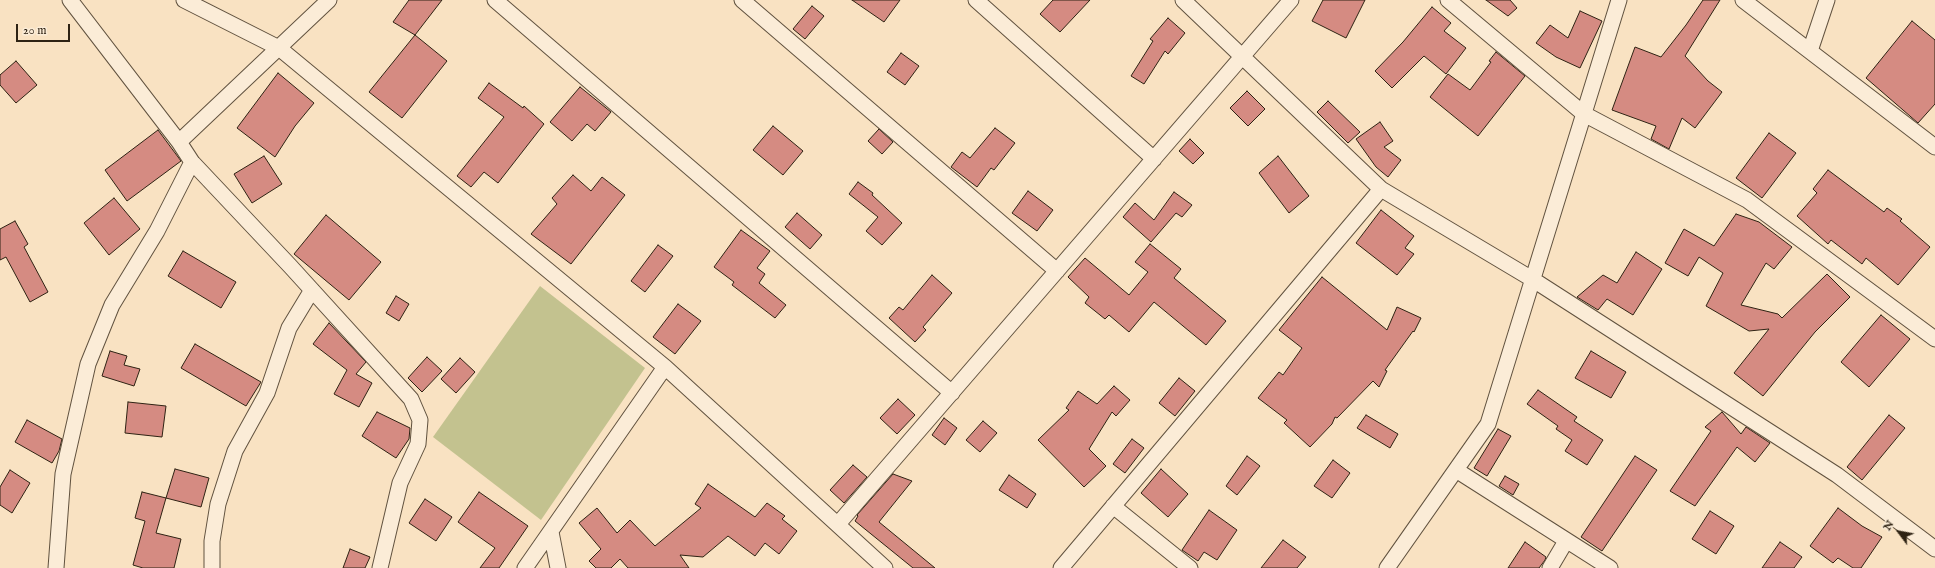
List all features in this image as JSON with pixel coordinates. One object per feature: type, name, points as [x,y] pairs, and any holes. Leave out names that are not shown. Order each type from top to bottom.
[{"type":"street","points":[[70,0],[179,142],[192,162],[312,290],[411,399],[420,420],[418,444],[400,483],[380,568]]},
{"type":"street","points":[[184,0],[279,48],[665,367],[885,568]]},
{"type":"street","points":[[179,142],[329,0]]},
{"type":"street","points":[[495,0],[952,393]]},
{"type":"street","points":[[742,0],[1057,271]]},
{"type":"street","points":[[976,0],[1154,159]]},
{"type":"street","points":[[1183,0],[1381,189],[1532,280],[1837,475],[1935,549]]},
{"type":"street","points":[[838,524],[1291,0]]},
{"type":"street","points":[[1448,0],[1584,114],[1747,200],[1935,339]]},
{"type":"street","points":[[1387,568],[1488,424],[1619,0]]},
{"type":"street","points":[[1743,0],[1935,147]]},
{"type":"street","points":[[1810,51],[1828,0]]},
{"type":"street","points":[[56,568],[63,474],[88,364],[112,305],[157,231],[192,162]]},
{"type":"street","points":[[1062,568],[1381,189]]},
{"type":"street","points":[[212,568],[212,541],[218,504],[235,451],[267,393],[289,328],[312,290]]},
{"type":"street","points":[[525,568],[665,367]]},
{"type":"street","points":[[1456,470],[1610,568]]},
{"type":"street","points":[[1113,506],[1190,568]]},
{"type":"street","points":[[550,532],[558,568]]},
{"type":"street","points":[[1550,568],[1566,541]]},
{"type":"shaded area","points":[[540,286],[645,368],[541,520],[433,437]]},
{"type":"building","points":[[409,0],[442,0],[415,35],[393,22]]},
{"type":"building","points":[[852,0],[900,0],[884,22]]},
{"type":"building","points":[[1053,0],[1090,0],[1060,32],[1040,14]]},
{"type":"building","points":[[1323,0],[1365,0],[1346,38],[1312,21]]},
{"type":"building","points":[[1486,0],[1510,0],[1517,8],[1508,16]]},
{"type":"building","points":[[1703,0],[1720,0],[1685,56],[1708,81],[1722,92],[1695,128],[1682,118],[1669,149],[1651,139],[1656,126],[1612,110],[1635,47],[1661,57]]},
{"type":"building","points":[[812,6],[824,16],[805,39],[793,29]]},
{"type":"building","points":[[1432,7],[1451,23],[1444,31],[1466,48],[1446,74],[1424,56],[1392,88],[1375,71],[1403,42]]},
{"type":"building","points":[[1580,11],[1602,21],[1580,68],[1556,57],[1536,43],[1550,25],[1568,38]]},
{"type":"building","points":[[1168,18],[1185,33],[1168,54],[1165,51],[1144,84],[1131,76],[1153,41],[1150,39]]},
{"type":"building","points":[[1912,21],[1935,40],[1935,104],[1918,123],[1866,78]]},
{"type":"building","points":[[415,35],[447,61],[402,118],[369,92]]},
{"type":"building","points":[[1496,52],[1525,76],[1478,136],[1430,97],[1448,74],[1470,90],[1491,62],[1489,61]]},
{"type":"building","points":[[901,53],[919,66],[905,85],[887,72]]},
{"type":"building","points":[[16,61],[37,85],[16,103],[0,85],[0,75]]},
{"type":"building","points":[[278,73],[314,103],[295,126],[275,157],[237,128]]},
{"type":"building","points":[[489,83],[523,108],[524,106],[544,124],[498,183],[484,172],[471,187],[457,176],[504,117],[478,98]]},
{"type":"building","points":[[580,87],[611,112],[595,131],[587,124],[572,141],[550,122]]},
{"type":"building","points":[[1247,91],[1265,109],[1248,126],[1230,108]]},
{"type":"building","points":[[1328,101],[1360,132],[1348,143],[1317,112]]},
{"type":"building","points":[[1380,122],[1393,141],[1384,147],[1401,160],[1388,177],[1376,167],[1356,139]]},
{"type":"building","points":[[773,126],[803,151],[783,175],[753,150]]},
{"type":"building","points":[[995,128],[1015,143],[994,170],[991,168],[977,187],[951,167],[962,152],[970,158]]},
{"type":"building","points":[[879,129],[893,142],[882,154],[868,141]]},
{"type":"building","points":[[158,130],[181,161],[127,201],[105,170]]},
{"type":"building","points":[[1769,133],[1796,153],[1762,198],[1736,178]]},
{"type":"building","points":[[1190,139],[1204,153],[1193,164],[1179,151]]},
{"type":"building","points":[[264,156],[282,184],[252,203],[234,174]]},
{"type":"building","points":[[1278,156],[1309,196],[1289,213],[1259,173]]},
{"type":"building","points":[[1828,170],[1884,212],[1887,208],[1902,219],[1900,221],[1930,247],[1898,285],[1866,258],[1862,264],[1831,240],[1828,244],[1797,216],[1817,193],[1813,189]]},
{"type":"building","points":[[573,175],[591,191],[602,177],[625,195],[571,264],[531,234],[557,204],[552,198]]},
{"type":"building","points":[[858,182],[873,193],[872,195],[902,223],[882,245],[866,231],[878,217],[849,194]]},
{"type":"building","points":[[1028,191],[1053,210],[1037,231],[1012,213]]},
{"type":"building","points":[[1174,192],[1192,205],[1182,217],[1176,213],[1151,242],[1123,217],[1135,203],[1154,220]]},
{"type":"building","points":[[114,198],[140,229],[109,255],[84,223]]},
{"type":"building","points":[[1381,210],[1414,236],[1405,248],[1414,254],[1397,275],[1356,243]]},
{"type":"building","points":[[797,213],[822,235],[810,249],[785,227]]},
{"type":"building","points":[[1736,214],[1759,222],[1792,247],[1774,269],[1766,263],[1741,305],[1778,314],[1782,318],[1827,274],[1850,297],[1815,332],[1763,396],[1734,373],[1769,329],[1749,331],[1706,306],[1723,273],[1699,257],[1688,276],[1665,263],[1684,229],[1714,246]]},
{"type":"building","points":[[326,215],[381,262],[349,300],[294,254]]},
{"type":"building","points":[[15,221],[28,244],[24,247],[48,292],[30,302],[6,257],[0,260],[0,229]]},
{"type":"building","points":[[741,230],[770,251],[757,268],[765,274],[759,283],[786,305],[775,318],[732,285],[734,282],[714,267]]},
{"type":"building","points":[[1150,244],[1181,269],[1174,278],[1226,321],[1206,345],[1154,302],[1129,332],[1109,315],[1105,319],[1085,303],[1089,297],[1068,277],[1085,258],[1129,295],[1148,272],[1135,262]]},
{"type":"building","points":[[658,245],[673,256],[645,292],[631,281]]},
{"type":"building","points":[[183,251],[236,282],[221,308],[168,276]]},
{"type":"building","points":[[1636,252],[1662,269],[1633,315],[1607,299],[1598,310],[1577,297],[1603,275],[1617,283]]},
{"type":"building","points":[[932,275],[952,293],[923,327],[926,330],[915,342],[889,318],[899,307],[903,310]]},
{"type":"building","points":[[1322,277],[1387,330],[1397,307],[1421,318],[1414,332],[1413,331],[1385,370],[1387,371],[1379,387],[1373,381],[1337,418],[1335,417],[1332,424],[1310,447],[1284,423],[1287,420],[1258,398],[1279,372],[1283,375],[1302,348],[1279,330]]},
{"type":"building","points":[[396,296],[409,304],[399,321],[386,313]]},
{"type":"building","points":[[678,304],[701,321],[675,354],[653,337]]},
{"type":"building","points":[[1881,315],[1910,339],[1869,387],[1841,362]]},
{"type":"building","points":[[329,323],[366,362],[356,374],[372,383],[359,407],[334,394],[347,370],[313,344]]},
{"type":"building","points":[[195,344],[261,382],[246,406],[181,368]]},
{"type":"building","points":[[110,351],[127,356],[124,365],[140,369],[134,386],[102,376]]},
{"type":"building","points":[[1591,351],[1626,372],[1611,398],[1575,378]]},
{"type":"building","points":[[427,357],[442,371],[422,392],[408,378]]},
{"type":"building","points":[[460,358],[475,372],[456,393],[441,379]]},
{"type":"building","points":[[1179,378],[1195,391],[1175,416],[1159,403]]},
{"type":"building","points":[[1114,386],[1130,400],[1116,416],[1112,412],[1089,449],[1106,466],[1084,487],[1038,440],[1069,410],[1066,408],[1078,391],[1097,404]]},
{"type":"building","points":[[1538,390],[1577,417],[1574,421],[1603,440],[1587,465],[1565,451],[1572,440],[1556,429],[1558,426],[1527,404]]},
{"type":"building","points":[[898,399],[915,415],[897,434],[880,418]]},
{"type":"building","points":[[128,402],[166,406],[162,437],[125,433]]},
{"type":"building","points":[[377,412],[410,428],[409,439],[396,458],[362,436]]},
{"type":"building","points":[[1722,412],[1741,434],[1746,427],[1770,443],[1755,462],[1737,447],[1695,506],[1670,491],[1711,431],[1705,427]]},
{"type":"building","points":[[1366,415],[1398,434],[1390,448],[1357,428]]},
{"type":"building","points":[[1889,415],[1905,428],[1862,480],[1847,467]]},
{"type":"building","points":[[944,418],[957,428],[945,445],[932,435]]},
{"type":"building","points":[[27,420],[62,439],[59,451],[52,463],[15,442]]},
{"type":"building","points":[[983,421],[997,433],[980,452],[966,440]]},
{"type":"building","points":[[1498,429],[1511,436],[1487,476],[1474,468]]},
{"type":"building","points":[[1132,439],[1144,448],[1125,473],[1113,464]]},
{"type":"building","points":[[1247,456],[1260,466],[1237,495],[1226,486]]},
{"type":"building","points":[[1635,456],[1657,470],[1602,551],[1581,537]]},
{"type":"building","points":[[1333,460],[1350,473],[1332,498],[1314,486]]},
{"type":"building","points":[[853,465],[867,477],[844,503],[830,490]]},
{"type":"building","points":[[175,469],[209,478],[201,507],[166,498]]},
{"type":"building","points":[[1161,469],[1188,494],[1168,517],[1141,493]]},
{"type":"building","points":[[10,470],[30,483],[12,513],[0,505],[0,487]]},
{"type":"building","points":[[893,474],[912,481],[879,522],[935,568],[913,568],[855,521],[858,516],[857,515]]},
{"type":"building","points":[[1009,475],[1036,494],[1027,508],[999,490]]},
{"type":"building","points":[[1505,476],[1519,484],[1513,495],[1499,486]]},
{"type":"building","points":[[708,484],[755,517],[767,503],[785,516],[782,519],[797,531],[779,554],[765,543],[755,556],[728,536],[703,557],[680,555],[689,568],[628,568],[620,559],[611,568],[596,568],[589,561],[601,549],[579,523],[597,508],[617,533],[630,520],[655,546],[701,508],[695,504]]},
{"type":"building","points":[[142,492],[166,498],[156,533],[181,539],[174,568],[143,568],[133,565],[145,521],[135,518]]},
{"type":"building","points":[[479,492],[528,526],[499,568],[480,568],[495,548],[458,522]]},
{"type":"building","points":[[425,499],[452,517],[436,541],[409,523]]},
{"type":"building","points":[[1838,508],[1862,526],[1882,537],[1861,568],[1853,568],[1838,558],[1833,563],[1810,546]]},
{"type":"building","points":[[1209,510],[1237,530],[1217,560],[1204,552],[1198,561],[1182,550]]},
{"type":"building","points":[[1710,511],[1734,526],[1716,554],[1692,539]]},
{"type":"building","points":[[1283,540],[1306,557],[1297,568],[1261,568]]},
{"type":"building","points":[[1525,542],[1546,557],[1545,560],[1539,568],[1508,568]]},
{"type":"building","points":[[1780,542],[1802,557],[1794,568],[1762,568]]},
{"type":"building","points":[[350,549],[370,557],[365,568],[343,568]]}]
